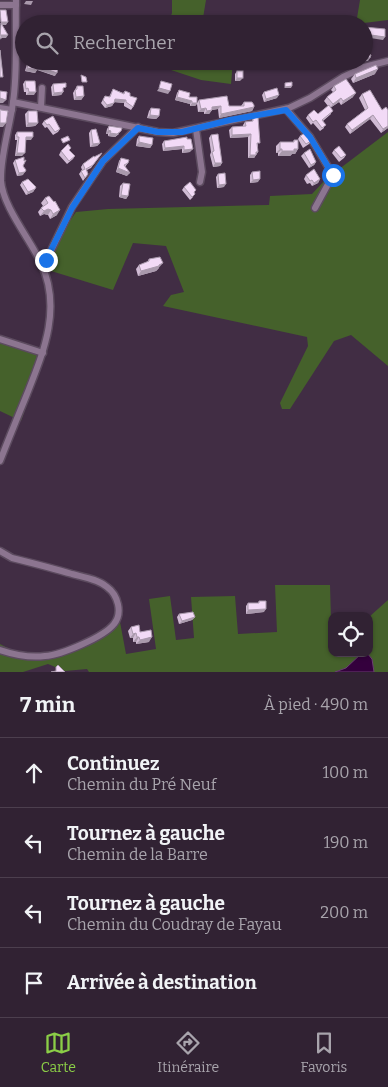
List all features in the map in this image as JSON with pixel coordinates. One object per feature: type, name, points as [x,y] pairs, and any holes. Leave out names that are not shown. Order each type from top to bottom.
[{"type":"street","points":[[0,5],[16,2],[16,15]]},
{"type":"street","points":[[373,65],[388,61]]},
{"type":"street","points":[[0,461],[43,353],[49,330],[51,303],[48,282],[42,265],[5,198],[2,188],[1,174],[12,110],[16,70]]},
{"type":"street","points":[[13,102],[158,132],[173,133],[286,110],[358,70]]},
{"type":"street","points":[[41,107],[42,88]]},
{"type":"street","points":[[0,108],[12,110]]},
{"type":"street","points":[[286,110],[310,137],[333,175],[315,208]]},
{"type":"street","points":[[42,265],[72,208],[103,161],[138,128]]},
{"type":"street","points":[[196,129],[202,172],[200,182]]},
{"type":"street","points":[[0,339],[43,353]]},
{"type":"street","points":[[0,552],[12,558],[103,583],[115,594],[119,610],[118,618],[109,629],[90,640],[59,653],[33,657],[21,656],[0,650]]},
{"type":"green space","points":[[172,0],[206,0],[204,15],[171,15]]},
{"type":"green space","points":[[360,0],[388,0],[388,20],[373,22],[373,15],[358,15]]},
{"type":"green space","points":[[171,70],[232,70],[231,84],[201,80]]},
{"type":"green space","points":[[388,132],[388,366],[351,335],[334,341],[290,409],[282,409],[280,403],[308,346],[307,337],[163,306],[171,295],[184,292],[166,246],[133,243],[113,290],[38,267],[36,261],[44,258],[76,212],[108,209],[269,205],[270,196],[312,194],[326,179]]},
{"type":"green space","points":[[0,335],[46,351],[21,421],[0,411]]},
{"type":"green space","points":[[275,585],[330,585],[331,612],[328,612],[328,657],[358,657],[346,668],[335,672],[89,672],[87,669],[65,671],[48,664],[23,672],[0,672],[0,644],[12,650],[25,653],[51,654],[65,652],[102,638],[120,622],[126,654],[156,649],[149,599],[170,596],[176,640],[194,638],[191,597],[235,596],[238,634],[277,632]]},
{"type":"green space","points":[[388,600],[388,672],[374,672],[370,657],[373,657],[373,613]]},
{"type":"shaded area","points":[[358,657],[370,657],[374,672],[335,672],[346,668]]},
{"type":"building","points":[[0,10],[6,10],[8,22],[1,22]]},
{"type":"building","points":[[1,23],[8,35],[1,35],[2,38],[0,38]]},
{"type":"building","points":[[373,28],[385,29],[385,37],[373,35]]},
{"type":"building","points":[[0,50],[3,77],[0,77]]},
{"type":"building","points":[[376,65],[378,69],[356,78],[355,74],[364,70],[373,70],[373,66]]},
{"type":"building","points":[[237,71],[243,71],[243,78],[237,78]]},
{"type":"building","points":[[81,75],[86,77],[87,82],[82,82]]},
{"type":"building","points":[[346,79],[356,93],[343,101],[341,98],[333,104],[327,97],[336,90],[334,86]]},
{"type":"building","points":[[25,81],[35,81],[36,92],[29,92],[28,88],[26,89]]},
{"type":"building","points":[[161,81],[172,84],[170,91],[159,88]]},
{"type":"building","points":[[292,82],[292,86],[285,87],[285,83]]},
{"type":"building","points":[[66,83],[63,92],[54,93],[53,84]]},
{"type":"building","points":[[77,86],[83,86],[84,96],[76,97],[75,90]]},
{"type":"building","points":[[277,88],[279,95],[266,99],[264,92]]},
{"type":"building","points":[[113,89],[124,94],[125,91],[130,93],[130,96],[137,98],[133,107],[126,100],[115,99],[114,103],[107,105],[103,100],[105,96],[110,97]]},
{"type":"building","points":[[179,90],[190,93],[189,97],[197,97],[197,103],[177,97]]},
{"type":"building","points":[[370,90],[382,110],[386,107],[388,110],[388,126],[383,129],[373,115],[352,130],[347,124],[368,108],[362,94]]},
{"type":"building","points":[[0,91],[7,92],[6,100],[0,98]]},
{"type":"building","points":[[227,96],[229,106],[244,106],[244,102],[252,102],[254,107],[221,114],[221,106],[212,107],[212,110],[207,111],[206,108],[201,109],[199,100]]},
{"type":"building","points":[[329,105],[333,111],[322,120],[326,125],[322,128],[316,120],[313,122],[308,115],[314,110],[318,114]]},
{"type":"building","points":[[151,108],[160,109],[159,116],[150,115]]},
{"type":"building","points":[[0,109],[8,111],[6,123],[0,123]]},
{"type":"building","points":[[28,111],[37,111],[38,123],[28,123]]},
{"type":"building","points":[[53,116],[60,129],[55,132],[44,121]]},
{"type":"building","points":[[258,117],[260,143],[257,143],[258,152],[256,152],[256,155],[250,155],[251,134],[232,135],[232,127],[246,126],[245,122],[253,121],[253,118]]},
{"type":"building","points":[[109,126],[122,128],[117,134],[110,133],[111,131],[108,130]]},
{"type":"building","points":[[96,129],[100,143],[93,144],[91,130]]},
{"type":"building","points":[[17,132],[33,132],[33,137],[26,137],[25,153],[17,153],[19,137],[17,137]]},
{"type":"building","points":[[305,133],[311,141],[306,144],[300,136]]},
{"type":"building","points":[[218,134],[222,163],[215,163],[212,152],[214,151],[211,135]]},
{"type":"building","points":[[68,136],[70,140],[63,143],[61,139]]},
{"type":"building","points":[[139,136],[153,138],[152,145],[139,142]]},
{"type":"building","points":[[187,137],[187,139],[191,139],[193,149],[184,150],[184,146],[165,148],[164,141]]},
{"type":"building","points":[[294,140],[298,140],[298,149],[282,151],[280,149],[280,142],[294,142]]},
{"type":"building","points":[[68,144],[71,148],[69,150],[75,156],[69,161],[61,151]]},
{"type":"building","points":[[339,146],[346,155],[341,158],[334,150]]},
{"type":"building","points":[[310,149],[316,162],[311,165],[304,153]]},
{"type":"building","points":[[102,153],[93,165],[86,169],[88,174],[85,178],[81,171],[85,169],[83,164]]},
{"type":"building","points":[[24,157],[24,161],[26,160],[23,166],[26,170],[19,173],[15,160]]},
{"type":"building","points":[[121,158],[129,160],[124,165],[130,173],[118,168]]},
{"type":"building","points":[[314,169],[320,179],[314,183],[306,175]]},
{"type":"building","points":[[260,171],[260,179],[253,180],[252,172]]},
{"type":"building","points":[[225,173],[226,184],[219,185],[218,174]]},
{"type":"building","points":[[28,179],[36,187],[28,192],[22,182]]},
{"type":"building","points":[[190,182],[196,190],[192,197],[184,187]]},
{"type":"building","points":[[123,183],[130,184],[128,196],[121,195]]},
{"type":"building","points":[[49,196],[55,201],[60,210],[53,214],[51,210],[44,211],[41,208],[48,203],[45,198]]},
{"type":"building","points":[[160,257],[163,263],[159,266],[141,271],[139,265],[149,261],[149,259]]},
{"type":"building","points":[[259,601],[266,601],[266,609],[248,610],[248,603],[259,603]]},
{"type":"building","points":[[193,612],[195,617],[182,621],[179,614]]},
{"type":"building","points":[[139,625],[140,632],[151,630],[152,637],[140,640],[136,633],[133,634],[131,627]]},
{"type":"building","points":[[58,665],[65,672],[51,672],[56,671]]},
{"type":"route","points":[[46,260],[72,208],[103,161],[138,128],[158,132],[182,132],[230,120],[286,110],[310,137],[333,175]]}]
